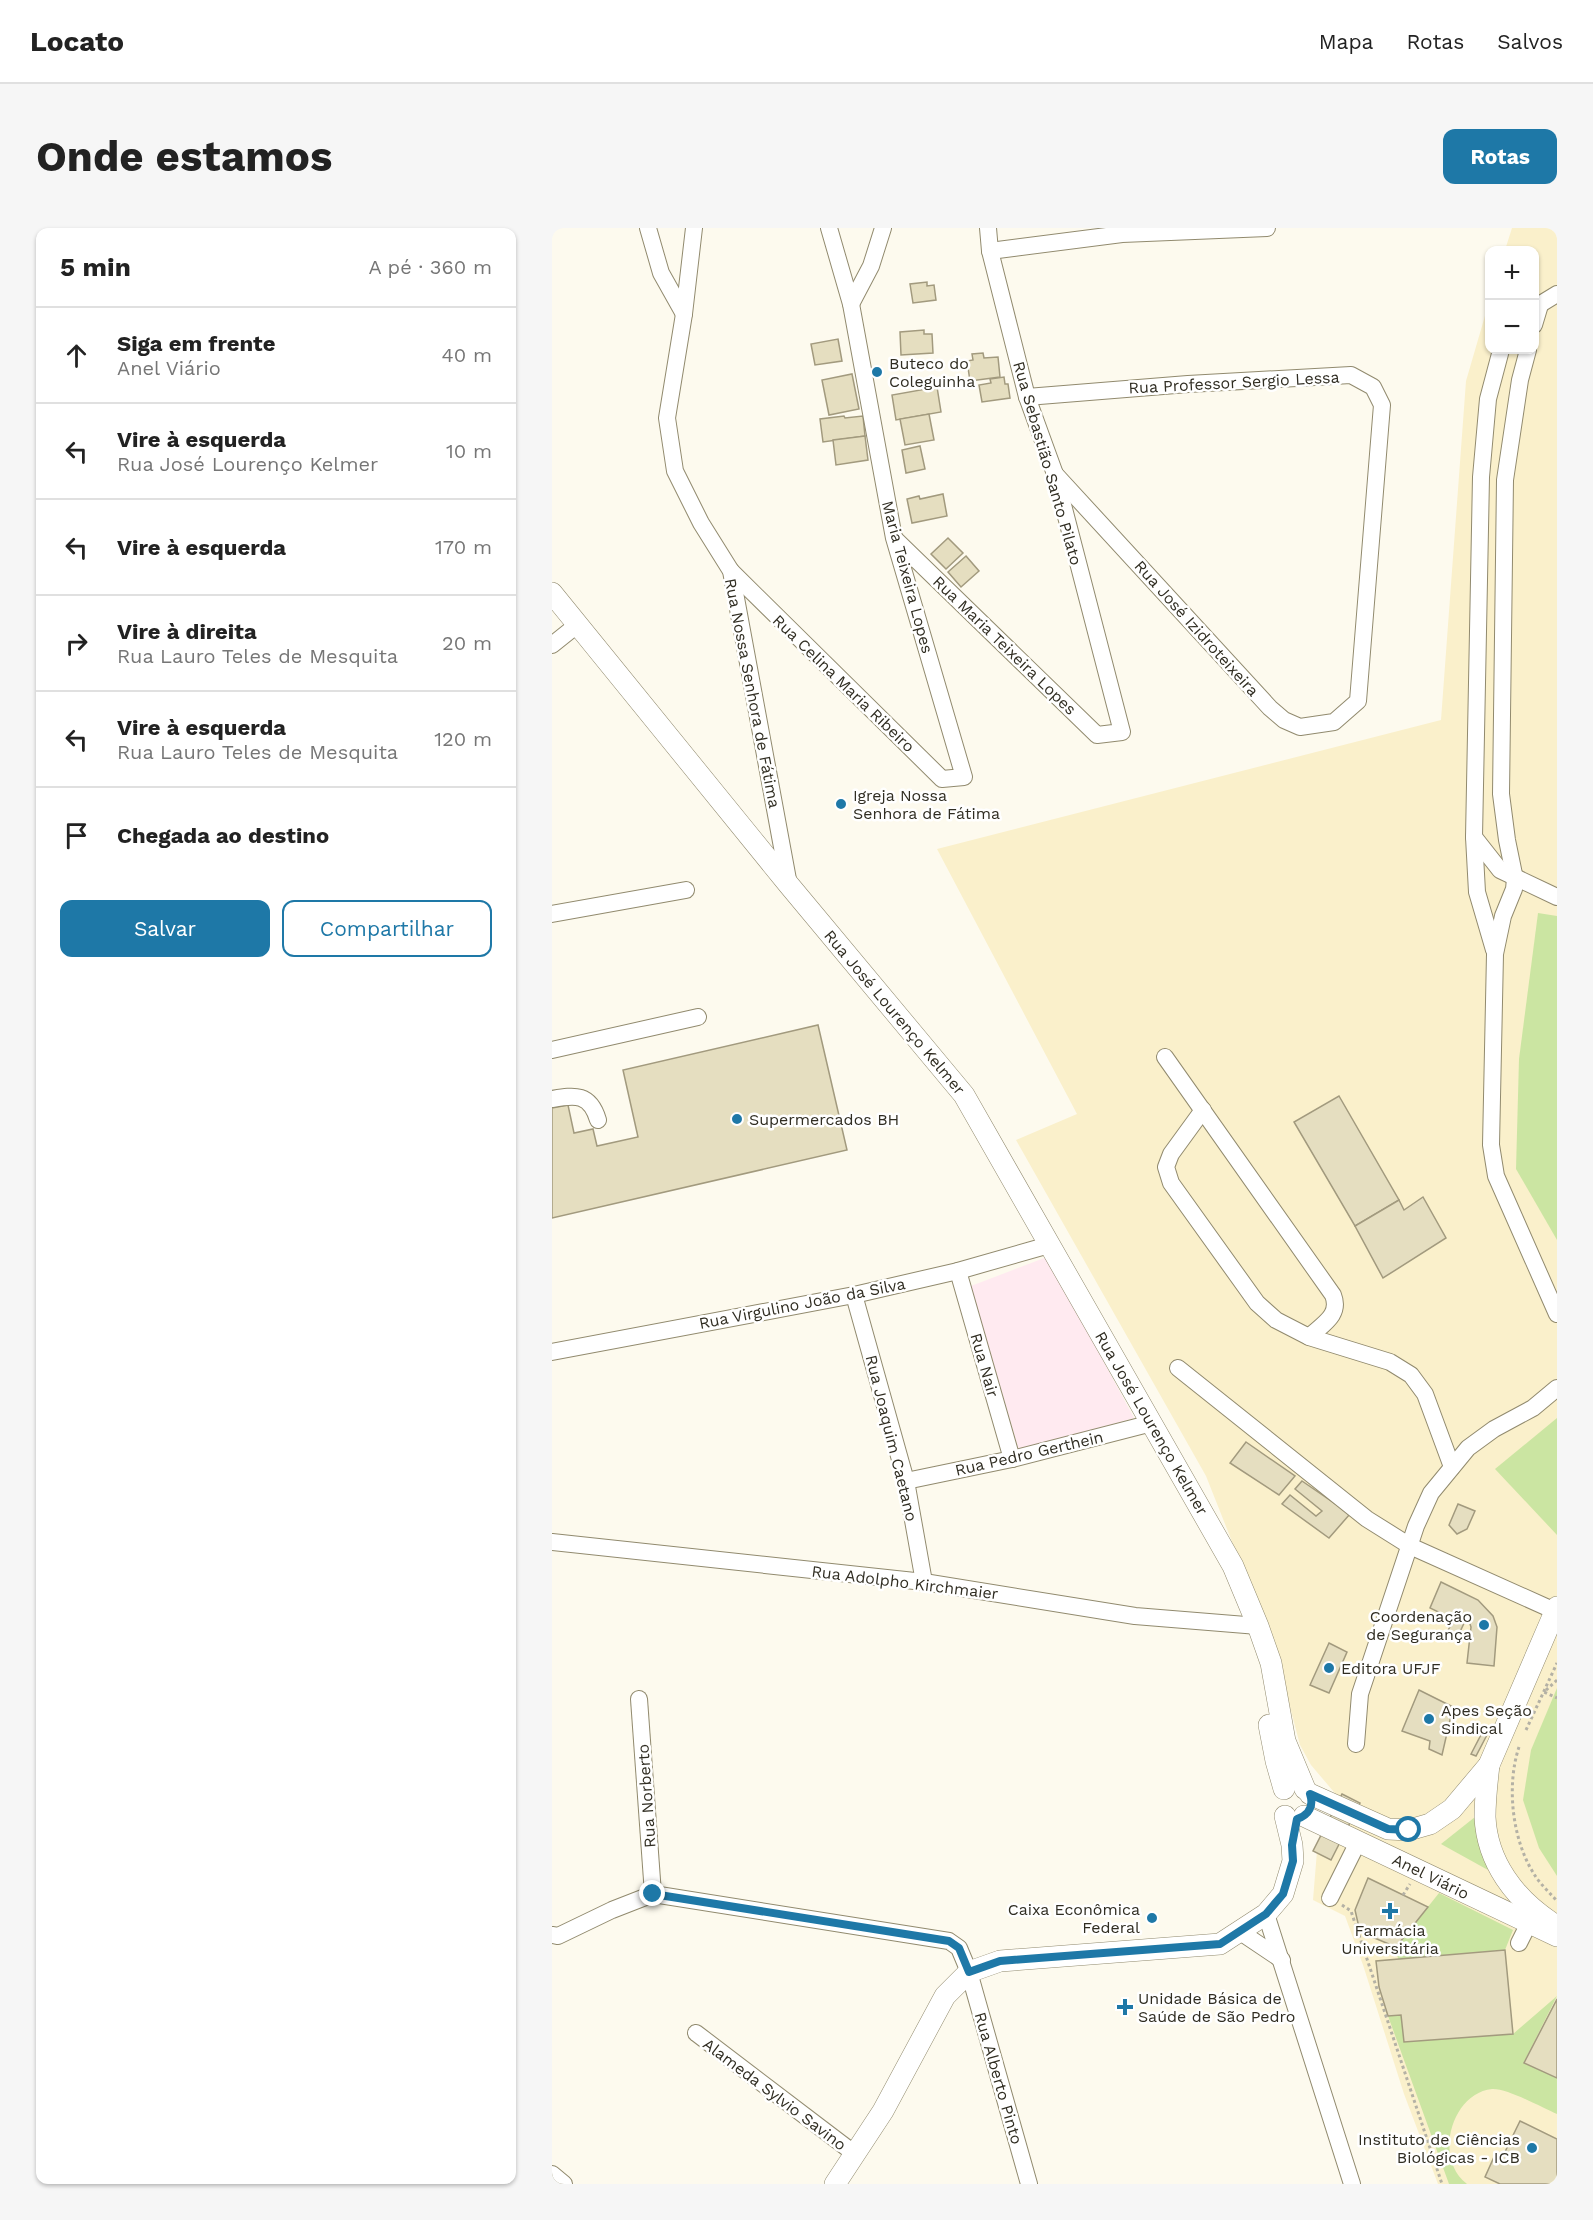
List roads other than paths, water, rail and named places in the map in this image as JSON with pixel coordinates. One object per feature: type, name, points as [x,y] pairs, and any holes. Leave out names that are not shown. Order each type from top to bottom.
[{"type":"main road","name":"Rua José Lourenço Kelmer","points":[[552,593],[789,885],[964,1095],[1233,1566],[1259,1629],[1259,1666],[1276,1761],[1300,1791],[1279,1795],[1280,1811],[1296,1817]]},
{"type":"main road","name":"Anel Viário","points":[[1300,1791],[1388,1829],[1409,1830],[1430,1824],[1452,1809],[1489,1765],[1556,1609]]},
{"type":"main road","name":"Anel Viário","points":[[1489,1765],[1485,1817],[1488,1840],[1497,1862],[1505,1879],[1516,1894],[1535,1912],[1557,1927]]},
{"type":"main road","points":[[840,2180],[883,2111],[945,1996],[969,1972],[1000,1961],[1220,1944],[1266,1914],[1283,1894],[1293,1861],[1292,1845],[1296,1817],[1311,1806],[1300,1791]]},
{"type":"main road","name":"Anel Viário","points":[[1296,1817],[1557,1936]]},
{"type":"street","points":[[648,228],[661,273],[684,314]]},
{"type":"street","name":"Rua Nossa Senhora de Fátima","points":[[694,228],[684,314],[667,418],[675,471],[701,523],[731,571],[789,885]]},
{"type":"street","name":"Maria Teixeira Lopes","points":[[830,228],[851,304],[894,538],[964,777]]},
{"type":"street","points":[[851,304],[871,266],[883,228]]},
{"type":"street","name":"Rua Sebastião Santo Pilato","points":[[988,228],[990,251],[1027,397],[1055,474],[1122,732]]},
{"type":"street","points":[[990,251],[1122,231],[1267,228]]},
{"type":"street","points":[[1539,306],[1557,294]]},
{"type":"street","points":[[1495,954],[1477,892],[1474,837],[1481,477],[1488,399],[1500,354]]},
{"type":"street","points":[[1527,354],[1520,380],[1505,480],[1501,794],[1515,879],[1514,889],[1503,916],[1495,954],[1491,1145],[1496,1176],[1557,1314]]},
{"type":"street","name":"Rua Professor Sergio Lessa","points":[[1027,397],[1188,384],[1351,375],[1373,387],[1382,405],[1358,701]]},
{"type":"street","name":"Rua José Izidroteixeira","points":[[1055,474],[1270,708],[1284,720],[1300,727],[1334,722],[1358,701]]},
{"type":"street","name":"Rua Maria Teixeira Lopes","points":[[894,538],[1097,735],[1122,732]]},
{"type":"street","name":"Rua Celina Maria Ribeiro","points":[[731,571],[942,779],[964,777]]},
{"type":"street","points":[[552,645],[577,625]]},
{"type":"street","points":[[1476,722],[1502,723]]},
{"type":"street","points":[[1474,837],[1500,870],[1557,897]]},
{"type":"street","points":[[552,914],[686,890]]},
{"type":"street","points":[[552,1050],[698,1017]]},
{"type":"street","points":[[1166,1057],[1333,1295],[1336,1304],[1334,1314],[1309,1337]]},
{"type":"street","points":[[552,1099],[571,1096],[583,1098],[591,1104],[598,1119]]},
{"type":"street","points":[[1203,1110],[1171,1154],[1166,1167],[1171,1183],[1257,1303],[1276,1320],[1309,1337],[1390,1362],[1411,1375],[1425,1394],[1452,1467]]},
{"type":"street","name":"Rua Virgulino João da Silva","points":[[552,1352],[854,1295],[958,1271],[1049,1245]]},
{"type":"street","name":"Rua Nair","points":[[958,1271],[1012,1459]]},
{"type":"street","name":"Rua Joaquim Caetano","points":[[854,1295],[906,1481],[924,1582]]},
{"type":"street","points":[[1178,1368],[1367,1520],[1410,1546],[1556,1609]]},
{"type":"street","points":[[1356,1744],[1360,1694],[1426,1502],[1468,1448],[1485,1435],[1533,1408],[1557,1388]]},
{"type":"street","name":"Rua Pedro Gerthein","points":[[906,1481],[1012,1459],[1152,1423]]},
{"type":"street","name":"Rua Adolpho Kirchmaier","points":[[552,1542],[924,1582],[1135,1616],[1259,1629]]},
{"type":"street","name":"Rua Norberto","points":[[639,1699],[653,1894]]},
{"type":"street","points":[[1330,1898],[1354,1850]]},
{"type":"street","points":[[552,1935],[558,1936],[612,1910],[653,1894]]},
{"type":"street","name":"Rua Alberto Pinto","points":[[653,1894],[949,1941],[959,1948],[969,1972],[1029,2184]]},
{"type":"street","points":[[1266,1914],[1352,2184]]},
{"type":"street","points":[[1519,1943],[1529,1923]]},
{"type":"street","points":[[1239,1931],[1282,1960]]},
{"type":"street","name":"Alameda Sylvio Savino","points":[[696,2033],[855,2154]]},
{"type":"street","points":[[552,2174],[564,2184]]},
{"type":"place","name":"Buteco do Coleguinha","points":[[877,372]]},
{"type":"place","name":"Igreja Nossa Senhora de Fátima","points":[[841,804]]},
{"type":"place","name":"Supermercados BH","points":[[737,1119]]},
{"type":"place","name":"Coordenação de Segurança","points":[[1484,1625]]},
{"type":"place","name":"Editora UFJF","points":[[1329,1668]]},
{"type":"place","name":"Apes Seção Sindical","points":[[1429,1719]]},
{"type":"place","name":"Farmácia Universitária","points":[[1390,1911]]},
{"type":"place","name":"Caixa Econômica Federal","points":[[1152,1918]]},
{"type":"place","name":"Unidade Básica de Saúde de São Pedro","points":[[1125,2007]]},
{"type":"place","name":"Instituto de Ciências Biológicas - ICB","points":[[1532,2148]]}]
